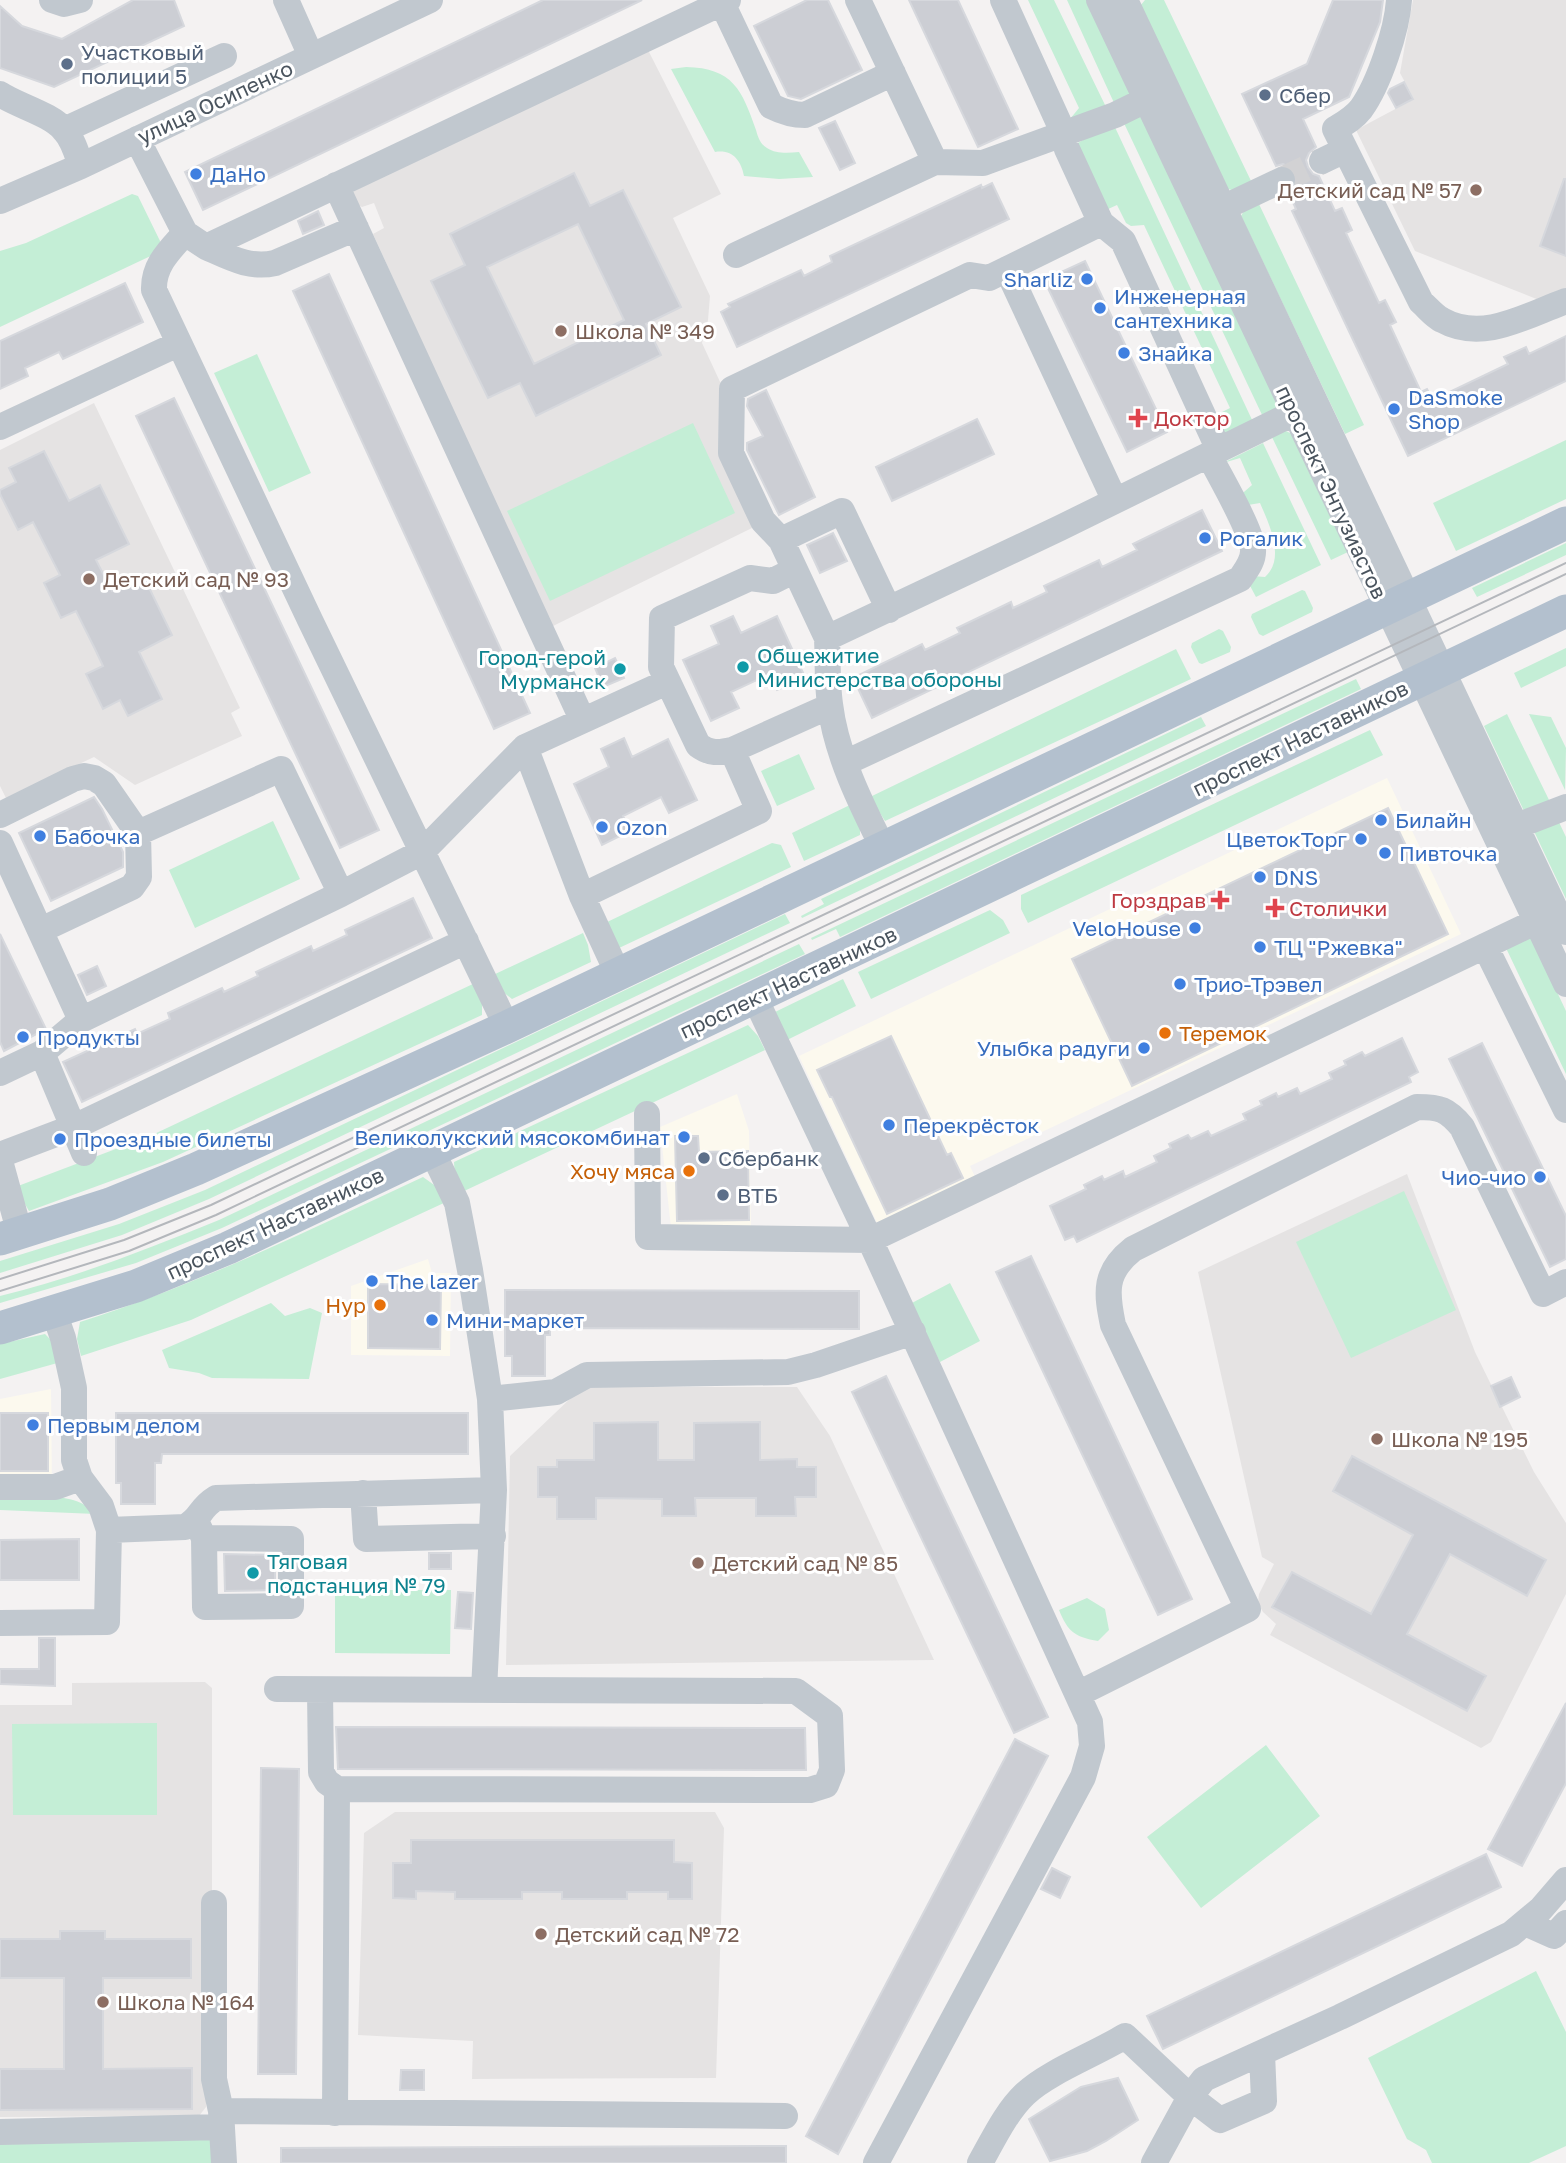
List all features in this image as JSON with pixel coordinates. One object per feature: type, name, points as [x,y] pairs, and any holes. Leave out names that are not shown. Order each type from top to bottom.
[{"type":"main road","points":[[10,1237],[110,1204],[196,1169],[506,1027],[1566,523]]},
{"type":"main road","name":"проспект Наставников","points":[[0,1328],[135,1286],[228,1248],[1566,611]]},
{"type":"street","points":[[52,0],[64,4],[80,0]]},
{"type":"street","points":[[286,0],[311,56]]},
{"type":"street","name":"улица Осипенко","points":[[0,201],[81,166],[430,0]]},
{"type":"street","points":[[858,0],[935,162]]},
{"type":"street","points":[[845,763],[1240,579],[1250,565],[1253,551],[1249,534],[1123,241],[1101,223],[1066,149],[1058,121],[1003,0]]},
{"type":"street","points":[[1399,0],[1398,16],[1390,44],[1369,95],[1361,110],[1335,129],[1334,156],[1421,302],[1441,320],[1468,330],[1494,328],[1566,301]]},
{"type":"street","points":[[506,1027],[178,344],[154,290],[153,276],[161,261],[195,240],[336,185],[725,1],[771,106],[781,111],[805,115],[893,73]]},
{"type":"street","name":"проспект Энтузиастов","points":[[1113,2],[1505,830],[1553,921],[1566,984]]},
{"type":"street","points":[[64,130],[224,55]]},
{"type":"street","points":[[0,94],[15,104],[53,121],[64,130],[81,166]]},
{"type":"street","points":[[736,255],[935,162],[983,163],[1062,135],[1157,94]]},
{"type":"street","points":[[137,139],[195,240],[248,264],[262,266],[275,263],[356,228]]},
{"type":"street","points":[[1213,213],[1282,180]]},
{"type":"street","points":[[336,185],[582,719]]},
{"type":"street","points":[[883,848],[856,793],[845,763],[830,705],[827,638],[781,540],[763,521],[731,453],[732,390],[970,275],[989,278],[1101,223]]},
{"type":"street","points":[[1007,269],[1115,501]]},
{"type":"street","points":[[0,427],[178,344]]},
{"type":"street","points":[[827,638],[890,610],[1305,407]]},
{"type":"street","points":[[781,540],[842,511],[890,610]]},
{"type":"street","points":[[795,570],[772,581],[750,578],[662,618],[661,667],[698,745],[707,751],[720,753],[732,750],[830,705]]},
{"type":"street","points":[[0,1073],[42,1053],[81,1020],[422,852],[525,747],[667,682]]},
{"type":"street","points":[[525,747],[582,896],[618,974]]},
{"type":"street","points":[[582,896],[759,811],[732,750]]},
{"type":"street","points":[[138,833],[281,769],[341,894]]},
{"type":"street","points":[[0,815],[83,776],[104,784],[138,833],[139,877],[132,887],[41,930]]},
{"type":"street","points":[[1505,830],[1566,807]]},
{"type":"street","points":[[0,843],[81,1020]]},
{"type":"street","points":[[647,1114],[648,1237],[870,1240],[1485,946],[1553,921]]},
{"type":"street","points":[[0,1155],[74,1127],[466,941]]},
{"type":"street","points":[[1485,946],[1566,1110]]},
{"type":"street","points":[[755,998],[913,1332],[1090,1722],[1092,1746],[1083,1777],[876,2163]]},
{"type":"street","points":[[42,1053],[84,1153]]},
{"type":"street","points":[[1078,1694],[1248,1609],[1112,1325],[1108,1304],[1110,1280],[1118,1261],[1133,1249],[1417,1107],[1434,1107],[1450,1113],[1462,1127],[1543,1294],[1566,1282]]},
{"type":"street","points":[[432,1151],[457,1203],[490,1399],[494,1490],[484,1690]]},
{"type":"street","points":[[0,1161],[10,1237]]},
{"type":"street","points":[[0,1623],[107,1622],[109,1530],[101,1506],[80,1478],[74,1460],[74,1388],[54,1312]]},
{"type":"street","points":[[490,1399],[556,1392],[587,1376],[788,1372],[913,1332]]},
{"type":"street","points":[[0,1487],[55,1487],[80,1478]]},
{"type":"street","points":[[109,1530],[185,1527],[200,1530],[203,1506],[216,1498],[494,1490]]},
{"type":"street","points":[[363,1493],[366,1539],[493,1536]]},
{"type":"street","points":[[277,1689],[796,1691],[830,1716],[832,1770],[826,1785],[810,1790],[337,1789],[327,1782],[321,1772],[320,1690]]},
{"type":"street","points":[[335,2113],[337,1789]]},
{"type":"street","points":[[1154,2163],[1190,2097],[1205,2079],[1511,1934],[1565,1886]]},
{"type":"street","points":[[214,1903],[214,2079],[224,2137],[224,2163]]},
{"type":"street","points":[[1525,1923],[1554,1936],[1566,1923]]},
{"type":"street","points":[[980,2163],[1012,2109],[1025,2093],[1125,2036],[1190,2097],[1220,2120],[1264,2101],[1262,2053]]},
{"type":"street","points":[[0,2132],[335,2113],[785,2116]]},
{"type":"shaded area","name":"Детский сад № 57","points":[[1413,0],[1566,0],[1566,289],[1539,300],[1415,251],[1356,130],[1414,99],[1400,73]]},
{"type":"shaded area","name":"Школа № 349","points":[[647,48],[721,194],[673,218],[710,296],[702,343],[721,384],[754,527],[551,627],[373,234],[384,228],[374,203],[362,207],[356,204],[352,196],[353,189]]},
{"type":"shaded area","name":"Детский сад № 93","points":[[94,403],[240,708],[231,713],[242,736],[135,785],[94,757],[6,798],[0,786],[0,450]]},
{"type":"shaded area","points":[[1387,778],[1461,934],[970,1166],[977,1181],[879,1227],[799,1056]]},
{"type":"shaded area","points":[[737,1094],[749,1131],[751,1230],[671,1228],[660,1127]]},
{"type":"shaded area","name":"Школа № 195","points":[[1407,1174],[1475,1352],[1534,1472],[1566,1523],[1566,1594],[1491,1742],[1481,1748],[1270,1635],[1276,1624],[1258,1603],[1259,1594],[1274,1564],[1262,1557],[1198,1272]]},
{"type":"shaded area","points":[[428,1259],[432,1273],[451,1273],[450,1356],[351,1355],[351,1286]]},
{"type":"shaded area","name":"Детский сад № 85","points":[[588,1387],[797,1387],[830,1436],[934,1660],[506,1665],[510,1456],[575,1394]]},
{"type":"shaded area","points":[[51,1389],[52,1493],[0,1493],[0,1399]]},
{"type":"shaded area","name":"Школа № 164","points":[[205,1682],[212,1688],[212,1897],[206,1898],[206,2107],[199,2116],[0,2117],[0,1705],[72,1705],[72,1683]]},
{"type":"shaded area","name":"Детский сад № 72","points":[[395,1812],[715,1812],[724,1828],[716,2078],[472,2079],[473,2041],[358,2035],[364,1833]]},
{"type":"green space","points":[[1028,0],[1054,0],[1106,107],[1070,119],[1079,108]]},
{"type":"green space","points":[[1067,0],[1087,0],[1131,93],[1115,105]]},
{"type":"green space","points":[[1145,0],[1164,0],[1252,183],[1236,191],[1228,189],[1140,6]]},
{"type":"green space","points":[[702,68],[725,77],[746,103],[763,144],[778,152],[799,152],[813,177],[779,179],[744,176],[735,157],[726,152],[715,152],[671,69]]},
{"type":"green space","points":[[1142,116],[1277,403],[1277,407],[1264,419],[1122,119]]},
{"type":"green space","points":[[1113,123],[1254,424],[1226,434],[1217,419],[1220,413],[1230,408],[1144,225],[1131,226],[1126,223],[1117,205],[1106,210],[1076,144]]},
{"type":"green space","points":[[132,194],[138,196],[161,243],[157,253],[0,327],[0,251],[26,243]]},
{"type":"green space","points":[[1258,202],[1364,425],[1345,434],[1241,216],[1245,209]]},
{"type":"green space","points":[[257,354],[311,473],[269,492],[214,373]]},
{"type":"green space","points":[[693,423],[735,513],[550,601],[507,511]]},
{"type":"green space","points":[[1284,430],[1292,434],[1348,552],[1331,560],[1271,435]]},
{"type":"green space","points":[[1566,440],[1566,499],[1456,551],[1433,503]]},
{"type":"green space","points":[[1263,443],[1321,565],[1256,597],[1248,582],[1252,576],[1265,577],[1271,569],[1274,541],[1260,503],[1242,506],[1237,498],[1252,485],[1240,458],[1223,463]]},
{"type":"green space","points":[[1566,543],[1566,555],[1477,597],[1472,588]]},
{"type":"green space","points":[[1302,590],[1313,608],[1312,612],[1263,636],[1259,634],[1252,614]]},
{"type":"green space","points":[[1219,629],[1223,631],[1231,647],[1230,652],[1199,663],[1191,647],[1192,643]]},
{"type":"green space","points":[[1566,648],[1566,666],[1521,688],[1514,673]]},
{"type":"green space","points":[[1176,649],[1191,679],[885,821],[870,797]]},
{"type":"green space","points":[[1356,679],[1361,689],[840,937],[836,929],[812,940],[811,938]]},
{"type":"green space","points":[[1507,714],[1550,802],[1524,811],[1484,726]]},
{"type":"green space","points":[[1529,714],[1551,717],[1566,748],[1565,790]]},
{"type":"green space","points":[[1201,717],[1206,726],[802,918],[801,916],[824,904],[821,899]]},
{"type":"green space","points":[[1370,730],[1383,755],[1028,923],[1021,909],[1021,895]]},
{"type":"green space","points":[[799,754],[815,789],[777,806],[761,771]]},
{"type":"green space","points":[[852,804],[860,820],[860,835],[804,861],[792,833]]},
{"type":"green space","points":[[1557,818],[1566,837],[1566,899],[1532,827]]},
{"type":"green space","points":[[273,821],[300,879],[195,928],[169,870]]},
{"type":"green space","points":[[772,843],[781,845],[791,867],[619,948],[603,924]]},
{"type":"green space","points":[[990,910],[1003,920],[1010,933],[871,999],[858,972]]},
{"type":"green space","points":[[785,914],[790,923],[209,1199],[122,1235],[0,1273],[0,1261],[119,1224],[205,1190]]},
{"type":"green space","points":[[583,933],[591,962],[512,999],[498,988],[491,976]]},
{"type":"green space","points":[[1531,937],[1566,1011],[1566,1074],[1506,948]]},
{"type":"green space","points":[[799,944],[805,954],[222,1228],[136,1263],[0,1303],[0,1296],[83,1272],[219,1220]]},
{"type":"green space","points":[[843,979],[856,1006],[785,1041],[775,1012]]},
{"type":"green space","points":[[475,983],[482,998],[482,1015],[163,1162],[29,1211],[21,1197],[18,1186],[150,1136]]},
{"type":"green space","points":[[748,1025],[765,1050],[462,1192],[455,1179],[454,1162]]},
{"type":"green space","points":[[423,1177],[437,1187],[446,1202],[191,1320],[81,1356],[77,1339],[80,1322],[211,1273]]},
{"type":"green space","points":[[1404,1191],[1456,1310],[1351,1358],[1296,1242]]},
{"type":"green space","points":[[950,1283],[980,1341],[940,1362],[910,1304]]},
{"type":"green space","points":[[271,1303],[285,1316],[310,1308],[322,1313],[309,1379],[212,1378],[169,1368],[162,1350]]},
{"type":"green space","points":[[45,1334],[56,1345],[61,1362],[0,1379],[0,1344]]},
{"type":"green space","points":[[0,1497],[64,1498],[87,1506],[96,1514],[0,1510]]},
{"type":"green space","points":[[335,1590],[451,1590],[450,1654],[335,1653]]},
{"type":"green space","points":[[1087,1598],[1105,1609],[1109,1630],[1098,1641],[1083,1638],[1073,1632],[1059,1610]]},
{"type":"green space","points":[[157,1723],[157,1815],[13,1815],[12,1724]]},
{"type":"green space","points":[[1266,1745],[1320,1816],[1201,1908],[1147,1837]]},
{"type":"green space","points":[[1536,1971],[1566,2032],[1566,2146],[1529,2163],[1432,2163],[1426,2150],[1407,2139],[1368,2058]]},
{"type":"green space","points":[[0,2136],[212,2138],[218,2163],[0,2163]]},
{"type":"building","points":[[133,0],[174,0],[184,26],[54,87],[0,68],[0,6],[22,26],[62,39]]},
{"type":"building","points":[[543,0],[642,0],[203,210],[185,172]]},
{"type":"building","points":[[807,0],[828,0],[862,70],[801,99],[788,96],[754,26]]},
{"type":"building","points":[[909,0],[958,0],[1018,129],[978,147]]},
{"type":"building","points":[[1333,0],[1383,0],[1380,22],[1349,97],[1303,119],[1316,147],[1306,160],[1313,174],[1319,176],[1335,211],[1342,208],[1352,230],[1346,233],[1379,303],[1385,300],[1396,322],[1390,325],[1421,392],[1427,389],[1433,400],[1508,364],[1504,357],[1526,347],[1529,354],[1566,336],[1566,381],[1408,456],[1292,211],[1296,209],[1289,194],[1298,182],[1296,174],[1283,164],[1276,166],[1242,94],[1307,64]]},
{"type":"building","points":[[1404,82],[1413,99],[1396,108],[1388,93],[1390,89]]},
{"type":"building","points":[[835,121],[855,163],[840,170],[819,128]]},
{"type":"building","points":[[574,173],[590,206],[623,190],[681,307],[646,324],[661,355],[536,416],[520,383],[488,398],[431,281],[465,265],[450,234]],"holes":[[[578,224],[624,320],[534,364],[487,267]]]},
{"type":"building","points":[[1566,179],[1566,256],[1540,246]]},
{"type":"building","points":[[992,183],[1009,219],[737,347],[721,312],[730,307],[728,304],[801,270],[804,276],[832,262],[830,256],[981,185],[982,188]]},
{"type":"building","points":[[318,211],[324,225],[303,234],[298,221]]},
{"type":"building","points":[[1085,261],[1167,432],[1127,452],[1044,280]]},
{"type":"building","points":[[329,274],[530,713],[494,729],[293,291]]},
{"type":"building","points":[[125,283],[143,322],[63,359],[59,352],[25,368],[28,376],[0,389],[0,341]]},
{"type":"building","points":[[766,390],[815,497],[779,515],[747,450],[747,443],[763,436],[747,406],[748,399]]},
{"type":"building","points":[[174,398],[379,830],[340,848],[136,416]]},
{"type":"building","points":[[977,419],[994,454],[892,501],[876,467]]},
{"type":"building","points":[[44,451],[69,501],[100,485],[129,544],[96,560],[112,591],[143,575],[172,635],[139,652],[162,699],[128,716],[120,700],[103,709],[86,674],[103,666],[76,611],[61,618],[44,583],[60,575],[33,522],[18,530],[0,494],[0,490],[16,482],[9,468]]},
{"type":"building","points":[[1202,510],[1222,551],[872,718],[853,678],[922,644],[925,650],[960,633],[957,628],[1011,602],[1013,608],[1047,592],[1044,586],[1099,560],[1102,567],[1137,550],[1133,544]]},
{"type":"building","points":[[833,533],[847,561],[820,573],[807,545]]},
{"type":"building","name":"Общежитие Министерства обороны","points":[[733,616],[741,633],[777,616],[805,677],[777,690],[770,674],[731,692],[739,708],[711,721],[683,660],[719,644],[711,626]]},
{"type":"building","points":[[615,658],[624,678],[603,687],[595,668]]},
{"type":"building","points":[[624,738],[632,757],[668,739],[697,800],[669,813],[661,797],[623,816],[630,831],[602,845],[574,784],[609,767],[601,749]]},
{"type":"building","points":[[94,797],[123,852],[123,867],[51,901],[19,833]]},
{"type":"building","name":"ТЦ \"Ржевка\"","points":[[1388,808],[1448,934],[1132,1086],[1072,959]]},
{"type":"building","points":[[413,898],[432,938],[82,1102],[63,1062],[135,1029],[137,1034],[170,1019],[168,1013],[222,988],[224,992],[258,976],[256,972],[311,946],[313,951],[347,935],[345,930]]},
{"type":"building","points":[[0,934],[46,1029],[4,1051],[0,1042]]},
{"type":"building","points":[[97,966],[106,986],[87,995],[78,975]]},
{"type":"building","name":"Перекрёсток","points":[[891,1036],[947,1155],[951,1153],[963,1178],[887,1214],[817,1070]]},
{"type":"building","points":[[1402,1038],[1418,1072],[1409,1077],[1411,1082],[1077,1242],[1074,1236],[1065,1240],[1050,1206],[1086,1189],[1084,1185],[1102,1176],[1104,1180],[1123,1171],[1125,1177],[1157,1162],[1154,1156],[1171,1148],[1169,1144],[1188,1135],[1191,1139],[1208,1131],[1211,1136],[1246,1120],[1243,1114],[1262,1105],[1260,1101],[1276,1093],[1278,1097],[1297,1088],[1300,1094],[1332,1079],[1329,1073],[1346,1065],[1344,1061],[1362,1052],[1365,1056]]},
{"type":"building","points":[[1482,1043],[1566,1216],[1566,1259],[1550,1267],[1449,1059]]},
{"type":"building","points":[[675,1136],[698,1136],[699,1152],[748,1151],[749,1220],[677,1221]]},
{"type":"building","points":[[1031,1256],[1192,1599],[1158,1615],[996,1272]]},
{"type":"building","points":[[368,1284],[441,1285],[440,1349],[368,1348]]},
{"type":"building","points":[[505,1290],[859,1291],[859,1329],[550,1328],[550,1335],[545,1335],[545,1376],[512,1376],[512,1356],[505,1356]]},
{"type":"building","points":[[886,1376],[1048,1717],[1014,1733],[852,1392]]},
{"type":"building","points":[[1511,1377],[1520,1397],[1500,1407],[1491,1386]]},
{"type":"building","points":[[0,1413],[48,1413],[48,1471],[0,1471]]},
{"type":"building","points":[[116,1413],[468,1413],[468,1454],[162,1454],[161,1463],[155,1463],[155,1504],[121,1504],[121,1483],[116,1483]]},
{"type":"building","points":[[658,1422],[658,1460],[694,1460],[694,1423],[760,1422],[760,1460],[797,1459],[797,1467],[816,1467],[816,1497],[795,1497],[796,1516],[756,1516],[756,1498],[695,1498],[696,1516],[662,1516],[662,1499],[596,1498],[596,1519],[557,1519],[557,1497],[538,1497],[538,1467],[557,1467],[557,1460],[594,1460],[594,1423]]},
{"type":"building","points":[[1352,1456],[1546,1560],[1527,1596],[1450,1554],[1407,1634],[1486,1676],[1467,1711],[1272,1607],[1292,1572],[1371,1614],[1413,1535],[1333,1491]]},
{"type":"building","points":[[79,1539],[79,1580],[0,1580],[0,1540]]},
{"type":"building","points":[[429,1553],[451,1553],[451,1569],[429,1569]]},
{"type":"building","name":"Тяговая подстанция № 79","points":[[224,1554],[275,1555],[275,1590],[225,1591]]},
{"type":"building","points":[[458,1592],[473,1593],[471,1629],[455,1628]]},
{"type":"building","points":[[39,1638],[55,1638],[55,1686],[0,1684],[0,1669],[39,1669]]},
{"type":"building","points":[[1566,1703],[1566,1783],[1522,1866],[1488,1849]]},
{"type":"building","points":[[336,1727],[805,1728],[806,1770],[338,1769]]},
{"type":"building","points":[[1015,1739],[1048,1756],[838,2154],[806,2136]]},
{"type":"building","points":[[261,1768],[299,1769],[296,2074],[258,2074]]},
{"type":"building","points":[[411,1840],[674,1840],[674,1862],[692,1863],[692,1899],[668,1899],[668,1892],[627,1892],[627,1899],[562,1899],[562,1892],[522,1892],[522,1899],[455,1899],[455,1892],[416,1891],[416,1899],[393,1898],[393,1863],[411,1863]]},
{"type":"building","points":[[1486,1854],[1501,1887],[1163,2049],[1147,2016]]},
{"type":"building","points":[[1052,1868],[1070,1877],[1060,1898],[1041,1889]]},
{"type":"building","points":[[60,1931],[105,1931],[105,1939],[191,1939],[191,1978],[103,1978],[103,2069],[192,2068],[192,2109],[0,2110],[0,2069],[64,2069],[64,1978],[0,1978],[0,1939],[60,1939]]},
{"type":"building","points":[[401,2070],[424,2070],[424,2090],[400,2090]]},
{"type":"building","points":[[1118,2078],[1138,2120],[1087,2151],[1050,2161],[1029,2119],[1081,2087]]},
{"type":"building","points":[[786,2146],[786,2163],[281,2163],[281,2148]]},
{"type":"tunnel","points":[[1282,180],[1322,161]]},
{"type":"tram line","points":[[0,1279],[124,1240],[211,1205],[1566,563]]},
{"type":"tram line","points":[[0,1291],[129,1251],[216,1215],[1566,574]]},
{"type":"place","name":"Участковый полиции 5","points":[[67,64]]},
{"type":"place","name":"Сбер","points":[[1265,95]]},
{"type":"place","name":"ДаНо","points":[[196,174]]},
{"type":"place","name":"Детский сад № 57","points":[[1476,190]]},
{"type":"place","name":"Sharliz","points":[[1087,279]]},
{"type":"place","name":"Инженерная сантехника","points":[[1100,308]]},
{"type":"place","name":"Школа № 349","points":[[561,331]]},
{"type":"place","name":"Знайка","points":[[1124,353]]},
{"type":"place","name":"DaSmoke Shop","points":[[1394,409]]},
{"type":"place","name":"Доктор","points":[[1138,418]]},
{"type":"place","name":"Рогалик","points":[[1205,538]]},
{"type":"place","name":"Детский сад № 93","points":[[89,579]]},
{"type":"place","name":"Общежитие Министерства обороны","points":[[743,667]]},
{"type":"place","name":"Город-герой Мурманск","points":[[620,669]]},
{"type":"place","name":"Билайн","points":[[1381,820]]},
{"type":"place","name":"Ozon","points":[[602,827]]},
{"type":"place","name":"Бабочка","points":[[40,836]]},
{"type":"place","name":"ЦветокТорг","points":[[1361,839]]},
{"type":"place","name":"Пивточка","points":[[1385,853]]},
{"type":"place","name":"DNS","points":[[1260,877]]},
{"type":"place","name":"Горздрав","points":[[1220,900]]},
{"type":"place","name":"Столички","points":[[1275,908]]},
{"type":"place","name":"VeloHouse","points":[[1195,928]]},
{"type":"place","name":"ТЦ \"Ржевка\"","points":[[1260,947]]},
{"type":"place","name":"Трио-Трэвел","points":[[1180,984]]},
{"type":"place","name":"Теремок","points":[[1165,1033]]},
{"type":"place","name":"Продукты","points":[[23,1037]]},
{"type":"place","name":"Улыбка радуги","points":[[1144,1048]]},
{"type":"place","name":"Перекрёсток","points":[[889,1125]]},
{"type":"place","name":"Великолукский мясокомбинат","points":[[684,1137]]},
{"type":"place","name":"Проездные билеты","points":[[60,1139]]},
{"type":"place","name":"Сбербанк","points":[[704,1158]]},
{"type":"place","name":"Хочу мяса","points":[[689,1171]]},
{"type":"place","name":"Чио-чио","points":[[1540,1177]]},
{"type":"place","name":"ВТБ","points":[[723,1195]]},
{"type":"place","name":"The lazer","points":[[372,1281]]},
{"type":"place","name":"Нур","points":[[380,1305]]},
{"type":"place","name":"Мини-маркет","points":[[432,1320]]},
{"type":"place","name":"Первым делом","points":[[33,1425]]},
{"type":"place","name":"Школа № 195","points":[[1377,1439]]},
{"type":"place","name":"Детский сад № 85","points":[[698,1563]]},
{"type":"place","name":"Тяговая подстанция № 79","points":[[253,1573]]},
{"type":"place","name":"Детский сад № 72","points":[[541,1934]]},
{"type":"place","name":"Школа № 164","points":[[103,2002]]}]
